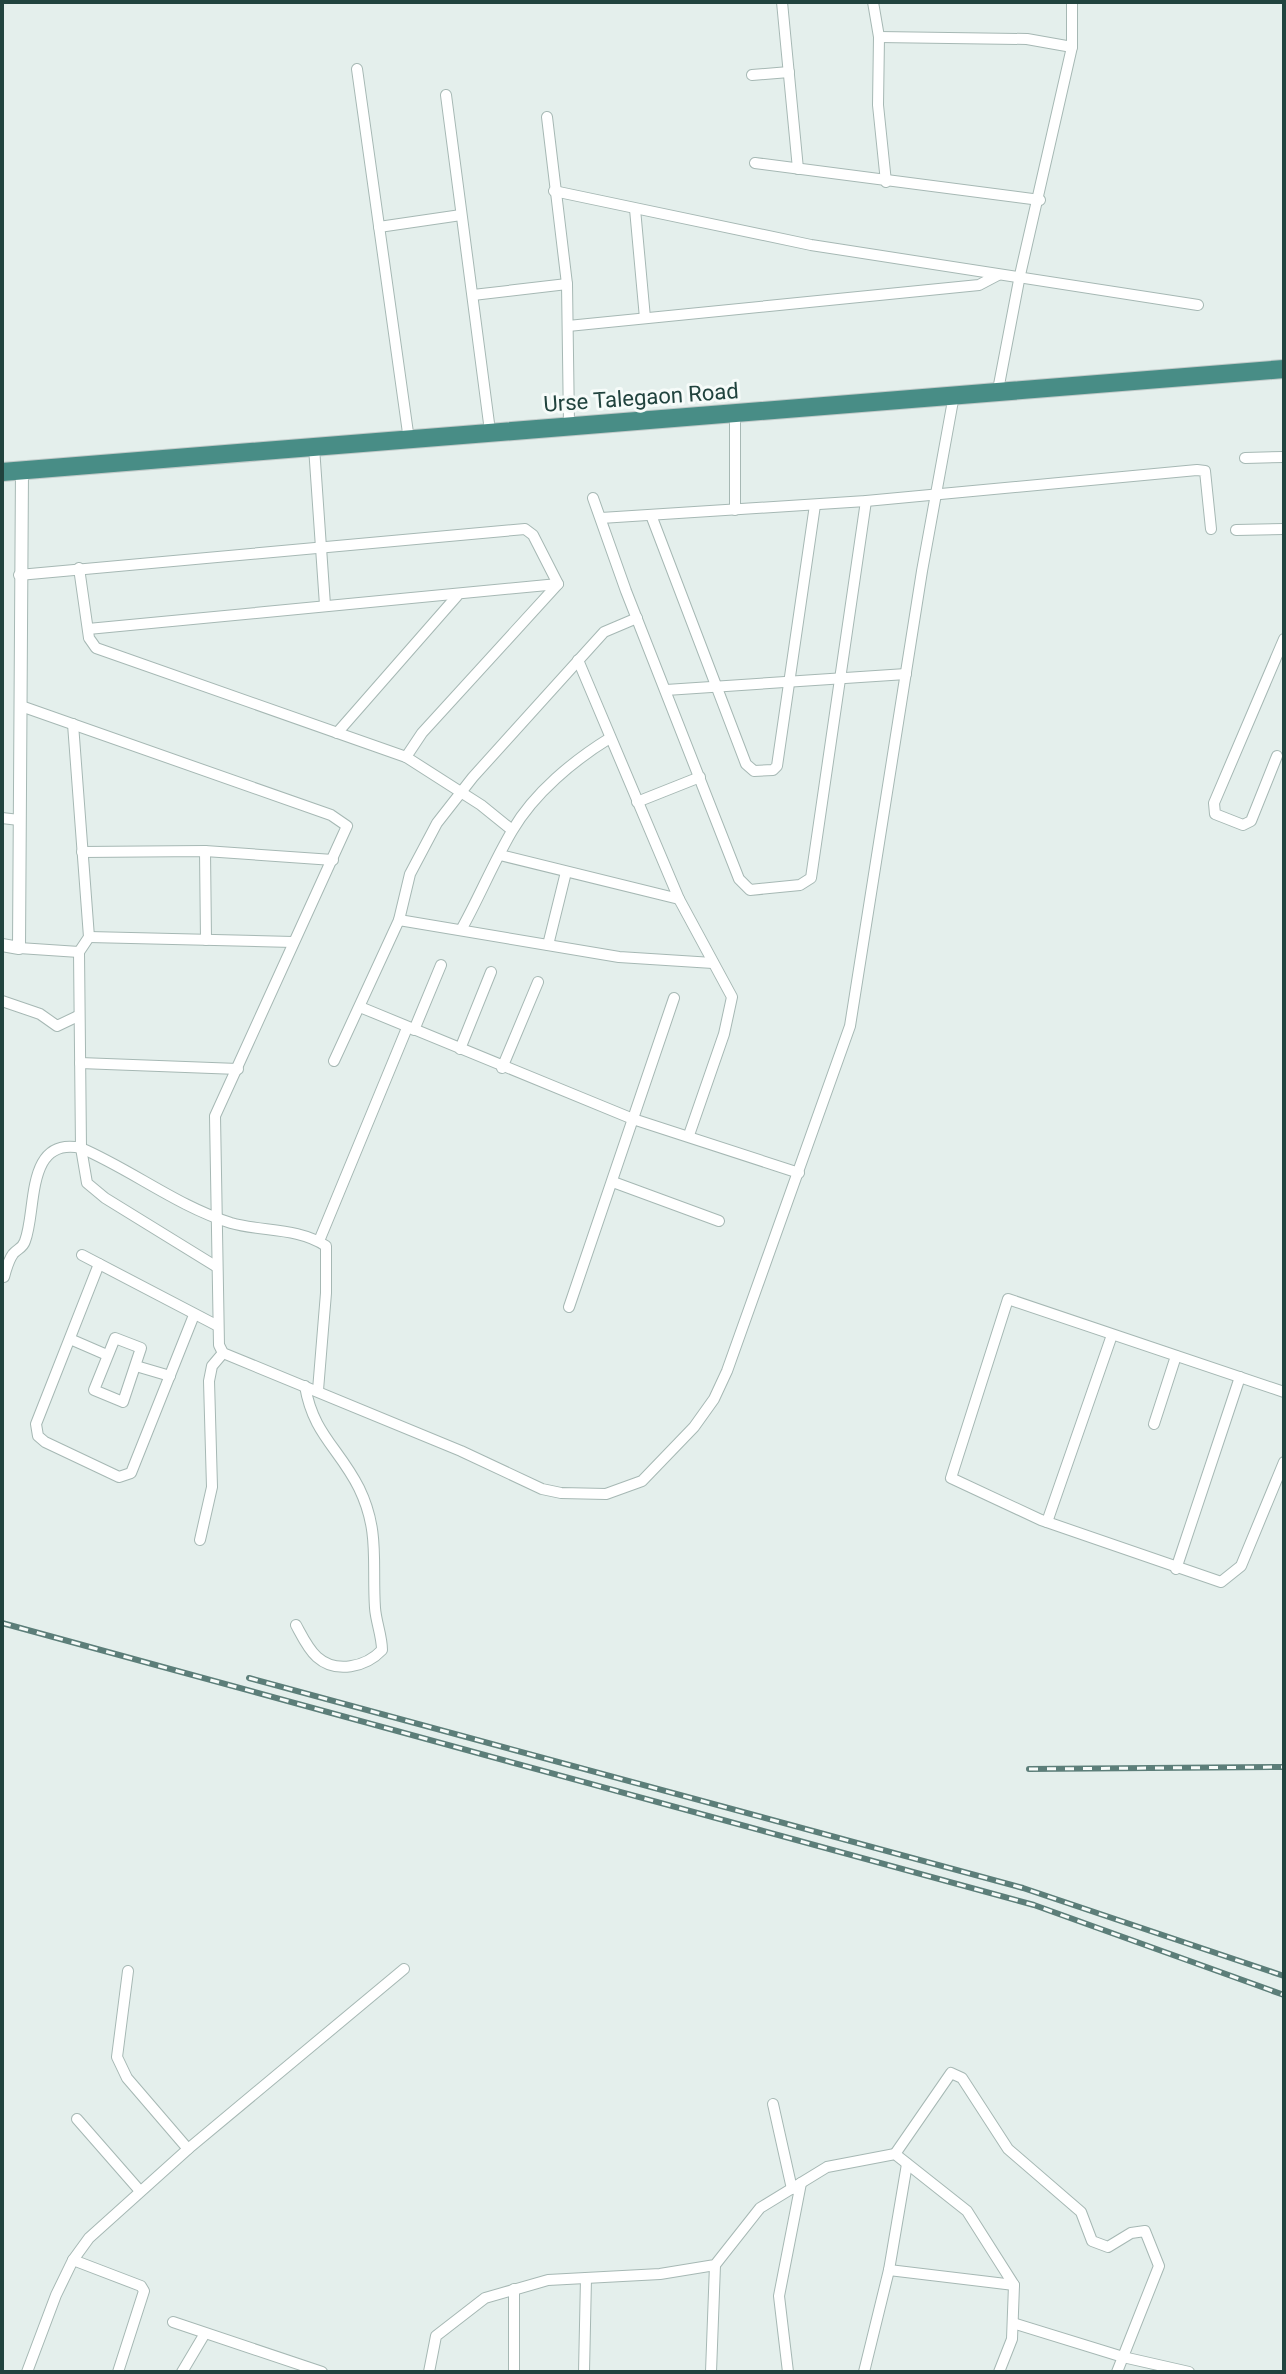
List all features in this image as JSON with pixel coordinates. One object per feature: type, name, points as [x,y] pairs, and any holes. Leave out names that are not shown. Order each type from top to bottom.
[{"type":"highway","name":"Urse Talegaon Road","points":[[2,472],[1284,369]]},
{"type":"street","points":[[782,2],[798,169]]},
{"type":"street","points":[[873,2],[879,37],[878,105],[886,182]]},
{"type":"street","points":[[998,390],[1020,275],[1040,200],[1060,91],[1072,47],[1072,2]]},
{"type":"street","points":[[879,37],[1027,39],[1072,47]]},
{"type":"street","points":[[357,69],[409,440]]},
{"type":"street","points":[[752,75],[789,72]]},
{"type":"street","points":[[446,95],[490,431]]},
{"type":"street","points":[[547,117],[567,284],[569,425]]},
{"type":"street","points":[[755,163],[1040,200]]},
{"type":"street","points":[[554,191],[811,245],[1198,305]]},
{"type":"street","points":[[635,209],[645,318]]},
{"type":"street","points":[[379,227],[461,215]]},
{"type":"street","points":[[568,326],[979,285],[998,275]]},
{"type":"street","points":[[473,295],[567,284]]},
{"type":"street","points":[[21,706],[345,821],[347,826],[215,1116],[218,1326],[219,1345],[223,1353],[318,1390],[542,1489],[583,1495],[623,1491],[642,1481],[665,1461],[714,1399],[799,1173],[850,1026],[954,395]]},
{"type":"street","points":[[735,415],[735,510]]},
{"type":"street","points":[[314,447],[325,605]]},
{"type":"street","points":[[1245,458],[1284,457]]},
{"type":"street","points":[[19,948],[22,470]]},
{"type":"street","points":[[601,518],[815,505],[1205,471],[1211,529]]},
{"type":"street","points":[[593,498],[742,886],[750,890],[809,882],[866,501]]},
{"type":"street","points":[[651,515],[750,770],[773,770],[777,766],[815,505]]},
{"type":"street","points":[[19,575],[516,528],[533,535],[558,584]]},
{"type":"street","points":[[1236,530],[1284,529]]},
{"type":"street","points":[[79,568],[89,638],[96,648],[406,757],[512,830]]},
{"type":"street","points":[[88,629],[558,584]]},
{"type":"street","points":[[406,757],[422,733],[558,584]]},
{"type":"street","points":[[337,733],[457,596]]},
{"type":"street","points":[[334,1061],[399,920],[410,874],[437,823],[604,632],[637,618]]},
{"type":"street","points":[[1277,756],[1251,821],[1243,825],[1215,814],[1214,803],[1284,639]]},
{"type":"street","points":[[578,660],[679,899],[732,997],[731,1011],[689,1135]]},
{"type":"street","points":[[666,690],[906,674]]},
{"type":"street","points":[[73,724],[89,937],[79,952],[81,1148],[85,1174],[92,1188],[217,1267]]},
{"type":"street","points":[[461,930],[512,830],[577,759],[610,738]]},
{"type":"street","points":[[637,802],[700,777]]},
{"type":"street","points":[[2,818],[19,820]]},
{"type":"street","points":[[82,852],[205,851],[333,860]]},
{"type":"street","points":[[205,851],[206,940]]},
{"type":"street","points":[[500,855],[679,899]]},
{"type":"street","points":[[548,945],[566,872]]},
{"type":"street","points":[[399,920],[619,957],[713,963]]},
{"type":"street","points":[[89,937],[293,942]]},
{"type":"street","points":[[2,945],[79,952]]},
{"type":"street","points":[[319,1241],[441,965]]},
{"type":"street","points":[[460,1049],[491,972]]},
{"type":"street","points":[[502,1068],[538,982]]},
{"type":"street","points":[[569,1307],[674,998]]},
{"type":"street","points":[[2,1001],[40,1014],[57,1026],[78,1016]]},
{"type":"street","points":[[360,1007],[502,1068],[633,1119],[799,1173]]},
{"type":"street","points":[[80,1063],[238,1069]]},
{"type":"street","points":[[4,1277],[10,1258],[24,1245],[33,1184],[43,1163],[61,1149],[81,1148],[215,1217],[319,1241],[326,1246],[328,1254],[318,1390]]},
{"type":"street","points":[[613,1182],[719,1221]]},
{"type":"street","points":[[82,1255],[218,1326]]},
{"type":"street","points":[[99,1264],[36,1431],[45,1442],[119,1477],[131,1473],[194,1315]]},
{"type":"street","points":[[1284,1392],[1008,1299],[951,1478],[1047,1522],[1221,1582],[1241,1566],[1284,1462]]},
{"type":"street","points":[[1047,1522],[1112,1335]]},
{"type":"street","points":[[115,1338],[138,1344],[141,1348],[136,1366],[123,1402],[94,1390],[115,1338]]},
{"type":"street","points":[[70,1339],[107,1355]]},
{"type":"street","points":[[200,1540],[212,1487],[209,1381],[212,1366],[223,1353]]},
{"type":"street","points":[[1154,1424],[1176,1356]]},
{"type":"street","points":[[136,1366],[170,1376]]},
{"type":"street","points":[[1176,1569],[1240,1377]]},
{"type":"street","points":[[296,1625],[319,1660],[332,1665],[354,1666],[382,1650],[374,1605],[377,1557],[369,1518],[357,1485],[323,1438],[308,1405],[305,1386]]},
{"type":"street","points":[[27,2372],[73,2260],[89,2238],[188,2149],[404,1969]]},
{"type":"street","points":[[128,1971],[117,2057],[127,2078],[188,2149]]},
{"type":"street","points":[[711,2372],[715,2265],[760,2208],[827,2167],[895,2154],[951,2073],[962,2078],[1008,2149],[1081,2212],[1092,2241],[1108,2247],[1131,2233],[1145,2231],[1159,2266],[1117,2372]]},
{"type":"street","points":[[773,2104],[796,2186],[779,2296],[788,2372]]},
{"type":"street","points":[[77,2119],[140,2191]]},
{"type":"street","points":[[895,2154],[967,2211],[1014,2285],[1012,2339],[999,2372]]},
{"type":"street","points":[[878,2372],[864,2370],[889,2270],[907,2164]]},
{"type":"street","points":[[73,2260],[141,2286],[144,2291],[118,2372]]},
{"type":"street","points":[[429,2372],[436,2336],[485,2298],[548,2280],[660,2274],[715,2265]]},
{"type":"street","points":[[889,2270],[1014,2285]]},
{"type":"street","points":[[584,2372],[586,2278]]},
{"type":"street","points":[[514,2289],[514,2372]]},
{"type":"street","points":[[173,2322],[204,2335],[322,2372]]},
{"type":"street","points":[[1013,2323],[1123,2357],[1189,2372]]},
{"type":"street","points":[[182,2372],[204,2335]]},
{"type":"railway","points":[[2,1623],[1034,1905],[1284,1995]]},
{"type":"railway","points":[[249,1678],[1023,1888],[1284,1976]]},
{"type":"railway","points":[[1029,1769],[1284,1767]]}]
